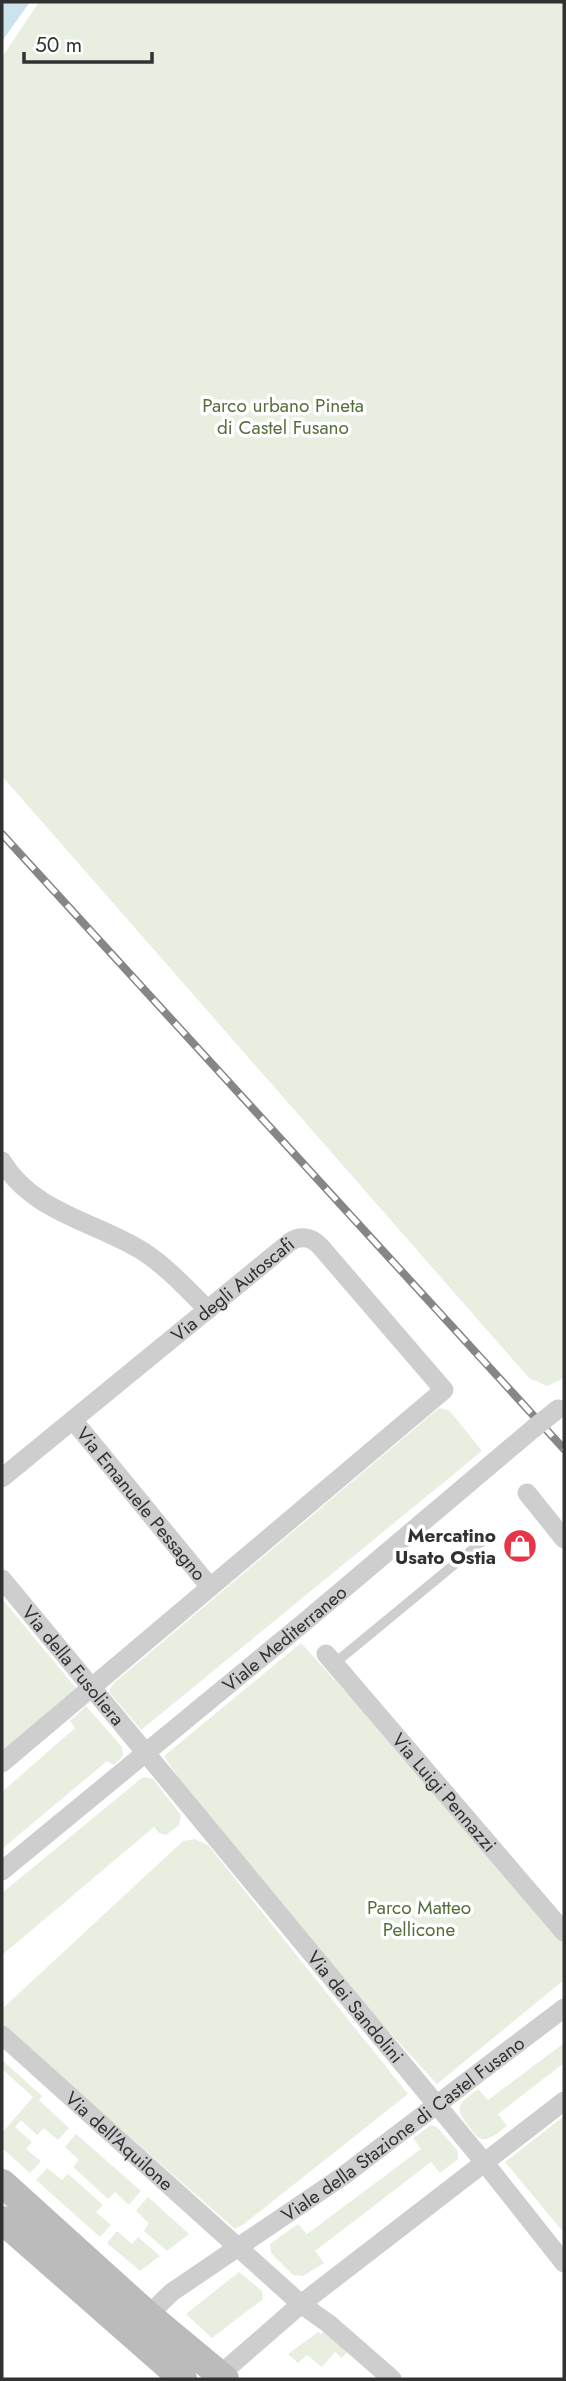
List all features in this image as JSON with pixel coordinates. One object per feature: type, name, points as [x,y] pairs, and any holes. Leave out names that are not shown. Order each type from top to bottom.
[{"type":"main road","points":[[2,2183],[139,2323],[183,2379]]},
{"type":"main road","points":[[2,2220],[139,2323],[220,2378]]},
{"type":"street","points":[[4,1167],[28,1190],[60,1212],[144,1252],[172,1274],[208,1310]]},
{"type":"street","name":"Via degli Autoscafi","points":[[2,1478],[294,1240],[301,1237],[310,1239],[320,1246],[444,1390],[210,1587]]},
{"type":"street","name":"Viale Mediterraneo","points":[[2,1871],[302,1625],[561,1406]]},
{"type":"street","name":"Via Emanuele Pessagno","points":[[73,1420],[210,1587]]},
{"type":"street","points":[[527,1493],[564,1539]]},
{"type":"street","name":"Via della Fusoliera","points":[[2,1579],[145,1752]]},
{"type":"street","points":[[2,1763],[210,1587]]},
{"type":"street","name":"Via Luigi Pennazzi","points":[[330,1658],[564,1932]]},
{"type":"street","name":"Via dei Sandolini","points":[[145,1752],[484,2162],[564,2263]]},
{"type":"street","name":"Viale della Stazione di Castel Fusano","points":[[139,2323],[172,2292],[343,2176],[564,2008]]},
{"type":"street","name":"Via dell'Aquilone","points":[[2,2035],[301,2304]]},
{"type":"street","points":[[220,2378],[301,2304],[564,2101]]},
{"type":"street","points":[[301,2304],[329,2323],[392,2379]]},
{"type":"lane","points":[[330,1658],[484,1540]]},
{"type":"green space","name":"Parco urbano Pineta di Castel Fusano","points":[[39,2],[564,2],[564,1378],[547,1386],[529,1378],[2,776],[2,57]]},
{"type":"green space","points":[[439,1408],[450,1411],[482,1451],[141,1730],[110,1693],[114,1683]]},
{"type":"green space","points":[[2,1599],[76,1688],[2,1751]]},
{"type":"green space","name":"Parco Matteo Pellicone","points":[[301,1643],[564,1932],[564,1980],[437,2084],[233,1861],[164,1756]]},
{"type":"green space","points":[[86,1706],[122,1747],[123,1756],[114,1765],[107,1761],[2,1849],[2,1792],[75,1728],[70,1721]]},
{"type":"green space","points":[[143,1777],[153,1779],[181,1815],[179,1825],[166,1835],[159,1833],[154,1827],[2,1955],[2,1893]]},
{"type":"green space","points":[[195,1839],[208,1845],[408,2094],[235,2229],[2,2025],[2,2009],[183,1841]]},
{"type":"green space","points":[[564,2043],[564,2063],[498,2114],[507,2126],[488,2138],[477,2136],[461,2115],[462,2102],[478,2089],[488,2100]]},
{"type":"green space","points":[[2,2060],[42,2096],[39,2100],[69,2128],[58,2140],[44,2128],[37,2135],[21,2120],[15,2127],[32,2142],[26,2149],[41,2161],[30,2173],[2,2148],[2,2133],[33,2097],[2,2069]]},
{"type":"green space","points":[[564,2116],[564,2233],[505,2162]]},
{"type":"green space","points":[[431,2125],[437,2127],[458,2151],[458,2159],[440,2173],[431,2162],[315,2251],[324,2263],[303,2276],[293,2275],[271,2253],[270,2244],[298,2224],[307,2234],[421,2149],[413,2138]]},
{"type":"green space","points":[[76,2134],[141,2191],[129,2205],[115,2192],[108,2199],[73,2167],[79,2160],[65,2147]]},
{"type":"green space","points":[[47,2168],[62,2180],[68,2174],[103,2205],[96,2212],[111,2225],[100,2237],[36,2180]]},
{"type":"green space","points":[[148,2197],[189,2234],[167,2251],[144,2231],[149,2223],[136,2211]]},
{"type":"green space","points":[[117,2231],[132,2244],[138,2237],[160,2256],[140,2271],[107,2243]]},
{"type":"green space","points":[[239,2272],[262,2291],[263,2299],[212,2338],[186,2314]]},
{"type":"green space","points":[[325,2331],[347,2352],[342,2358],[335,2352],[322,2367],[307,2355],[298,2363],[288,2354],[318,2332],[321,2334]]},
{"type":"water","points":[[2,2],[30,2],[2,41]]},
{"type":"railway","points":[[2,834],[564,1449]]},
{"type":"place","name":"Mercatino Usato Ostia","points":[[520,1546]]}]
